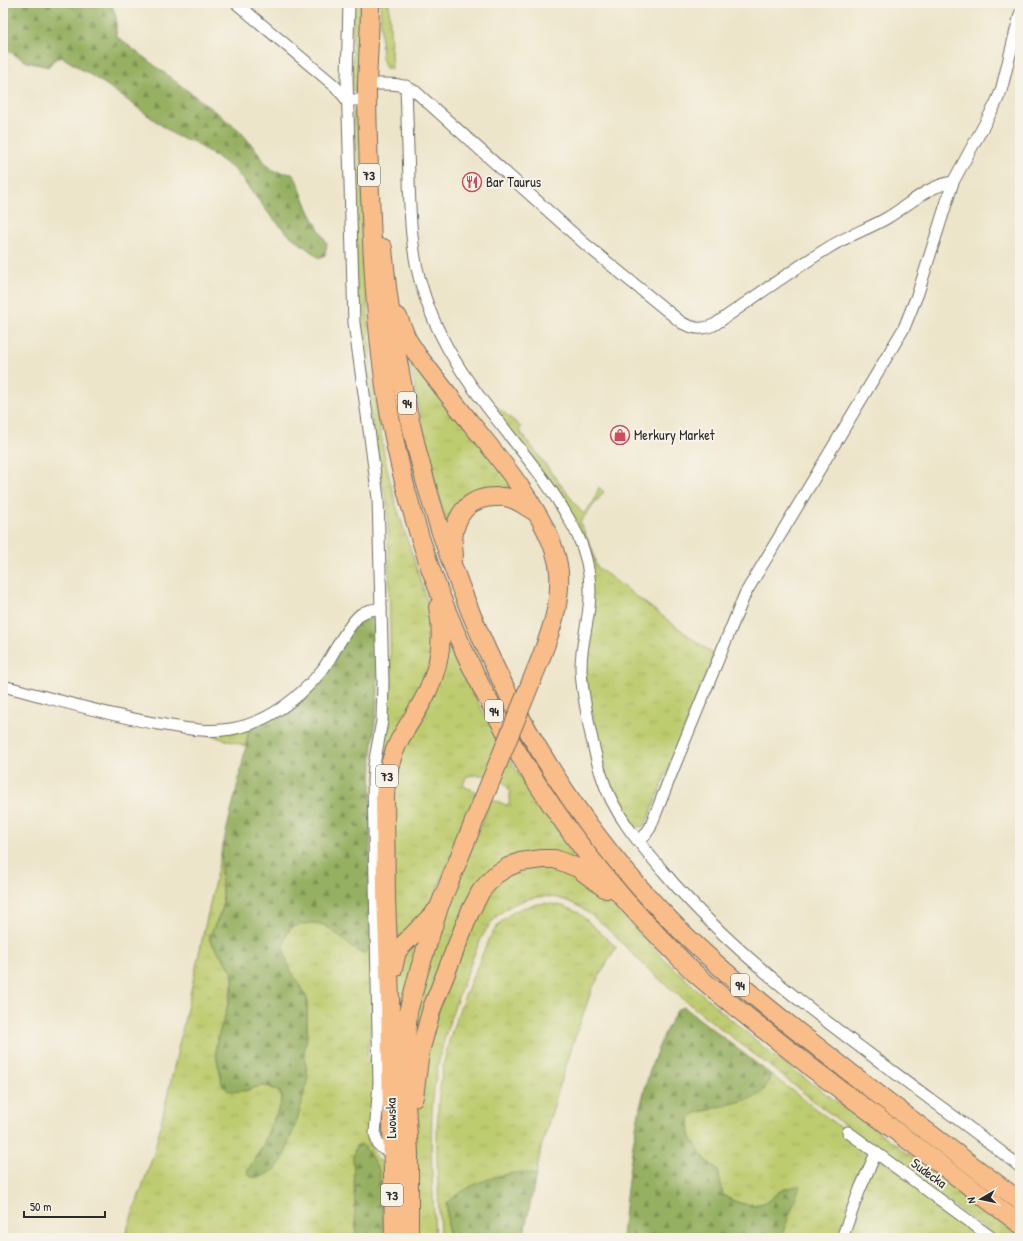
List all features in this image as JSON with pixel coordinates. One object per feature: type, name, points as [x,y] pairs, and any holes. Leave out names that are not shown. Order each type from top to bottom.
[{"type":"main road","name":"73","points":[[370,3],[367,84],[369,168],[376,317],[385,387],[396,448],[404,486],[430,567],[442,631],[438,664],[428,690],[397,744],[386,781],[386,897],[390,998]]},
{"type":"main road","name":"73","points":[[370,34],[375,84],[380,208],[388,292],[405,334],[418,356],[517,484],[548,533],[557,560],[559,587],[555,618],[540,660],[439,907],[419,971],[408,1012],[400,1153]]},
{"type":"main road","name":"94","points":[[388,292],[396,346],[416,445],[435,512],[462,589],[483,641],[532,740],[556,778],[618,864],[690,939],[748,992],[874,1092],[1020,1201]]},
{"type":"main road","name":"73","points":[[462,589],[454,552],[453,536],[460,513],[469,505],[480,499],[491,497],[508,497],[536,513]]},
{"type":"main road","name":"94","points":[[430,567],[461,644],[502,726],[550,804],[600,870],[637,914],[696,974],[777,1040],[1020,1224]]},
{"type":"main road","points":[[400,1153],[414,1091],[420,1052],[432,1008],[470,912],[481,891],[495,875],[520,862],[555,859],[578,868],[637,914]]},
{"type":"main road","points":[[390,998],[394,962],[397,951],[439,907]]},
{"type":"main road","name":"Lwowska","points":[[390,998],[400,1153],[409,1238]]},
{"type":"main road","name":"Lwowska","points":[[394,1238],[400,1153]]},
{"type":"street","points":[[236,3],[335,86],[347,100],[368,100]]},
{"type":"street","points":[[349,3],[347,100],[354,323],[378,498],[383,682],[382,721],[374,765],[373,781],[379,1083],[375,1134],[378,1144],[383,1149],[400,1153]]},
{"type":"street","points":[[640,842],[650,828],[746,594],[904,328],[918,293],[953,182],[996,105],[1020,14]]},
{"type":"street","points":[[375,84],[398,84],[406,86],[416,92],[591,248],[682,323],[697,328],[705,328],[714,324],[832,245],[887,218],[932,188],[943,183],[953,182]]},
{"type":"street","points":[[406,86],[410,214],[415,259],[429,309],[441,337],[472,387],[559,502],[580,541],[587,561],[590,586],[589,608],[582,647],[582,690],[602,780],[612,802],[624,822],[679,890],[731,943],[775,980],[852,1040],[1020,1167]]},
{"type":"street","points":[[3,686],[144,722],[198,731],[232,729],[258,721],[280,709],[299,695],[324,667],[354,621],[361,614],[370,610],[381,609]]},
{"type":"street","name":"Sudecka","points":[[848,1132],[992,1238]]},
{"type":"street","points":[[842,1238],[860,1189],[876,1153]]},
{"type":"green space","points":[[3,3],[111,3],[116,17],[116,36],[239,130],[266,164],[274,171],[292,174],[296,179],[309,211],[327,244],[325,255],[319,258],[288,234],[270,215],[234,169],[194,142],[176,136],[108,86],[62,57],[55,59],[48,67],[27,62],[3,48]]},
{"type":"green space","points":[[352,3],[361,3],[360,92],[353,92]]},
{"type":"green space","points":[[380,3],[389,3],[392,70],[386,68],[382,58]]},
{"type":"green space","points":[[357,109],[359,110],[372,381],[386,464],[396,505],[429,606],[434,627],[435,641],[428,675],[386,758],[385,1137],[380,1133],[376,781],[381,746],[389,725],[391,682],[388,527],[387,502],[379,473],[358,331],[353,112]]},
{"type":"green space","points":[[407,350],[519,494],[500,490],[447,528],[427,448]]},
{"type":"green space","points":[[494,404],[521,427],[519,430],[583,514],[594,501],[599,487],[604,492],[580,522],[593,552],[596,566],[714,655],[647,822],[644,826],[639,827],[633,825],[627,819],[605,776],[585,677],[591,558]]},
{"type":"green space","points":[[360,619],[376,619],[378,691],[372,756],[369,882],[374,909],[373,940],[370,948],[363,953],[356,950],[324,925],[311,923],[290,928],[285,939],[284,951],[289,967],[307,999],[307,1035],[304,1053],[308,1077],[299,1114],[283,1159],[276,1169],[261,1177],[251,1177],[247,1173],[248,1170],[261,1150],[282,1099],[279,1092],[269,1086],[262,1086],[236,1092],[225,1089],[222,1084],[216,1055],[216,1045],[231,996],[233,978],[230,967],[210,941],[210,935],[223,908],[221,872],[222,849],[249,730],[294,702]]},
{"type":"green space","points":[[447,637],[475,697],[507,755],[543,810],[582,864],[502,864],[419,1034],[410,1039],[429,953],[491,799],[506,805],[509,804],[510,799],[510,792],[506,785],[497,778],[484,775],[466,777],[463,786],[477,792],[433,900],[427,913],[394,948],[392,777]]},
{"type":"green space","points":[[249,730],[246,746],[206,734]]},
{"type":"green space","points":[[222,849],[221,872],[223,907],[210,935],[210,941],[232,971],[233,981],[216,1055],[223,1085],[228,1090],[246,1091],[256,1087],[267,1086],[278,1091],[282,1097],[281,1104],[270,1126],[262,1148],[247,1173],[308,1077],[304,1053],[307,1035],[307,999],[289,967],[284,951],[285,939],[290,928],[308,923],[323,924],[361,953],[374,934],[374,1007],[367,1053],[373,1072],[375,1094],[369,1127],[369,1141],[377,1159],[383,1163],[385,1171],[388,1238],[124,1238],[154,1153]]},
{"type":"green space","points":[[561,867],[604,895],[665,960],[723,1013],[779,1060],[875,1129],[1020,1238],[998,1238],[859,1136],[692,1006],[647,968],[615,936],[591,915],[578,906],[565,900],[552,897],[536,897],[521,901],[507,908],[490,924],[478,944],[450,1019],[441,1050],[433,1098],[431,1151],[435,1238],[416,1238],[415,1137],[417,1101],[428,1039],[474,913],[502,877],[520,868]]},
{"type":"green space","points":[[545,903],[563,906],[579,913],[616,947],[592,989],[572,1046],[541,1148],[536,1176],[532,1174],[447,1204],[448,1238],[440,1238],[437,1122],[442,1076],[446,1053],[454,1024],[493,932],[505,919],[518,910]]},
{"type":"green space","points":[[421,938],[400,1034],[397,994],[398,973],[403,956]]},
{"type":"green space","points":[[684,1007],[770,1074],[769,1081],[764,1090],[754,1098],[695,1113],[689,1119],[690,1136],[704,1158],[718,1170],[723,1195],[733,1200],[749,1205],[760,1204],[768,1201],[777,1193],[789,1188],[800,1186],[781,1238],[622,1238],[632,1150],[645,1089],[653,1061],[664,1034],[678,1009]]},
{"type":"green space","points":[[770,1074],[988,1238],[965,1238],[957,1235],[953,1238],[781,1238],[779,1192],[766,1202],[755,1205],[743,1204],[723,1195],[717,1170],[704,1158],[690,1136],[689,1119],[695,1113],[711,1110],[769,1081]]},
{"type":"green space","points":[[361,1144],[367,1150],[379,1170],[382,1194],[383,1238],[356,1238],[353,1156],[356,1146]]},
{"type":"green space","points":[[522,1172],[536,1176],[523,1238],[448,1238],[447,1203],[455,1196],[482,1182],[501,1175]]},
{"type":"place","name":"Bar Taurus","points":[[472,182]]},
{"type":"place","name":"Merkury Market","points":[[620,435]]}]
